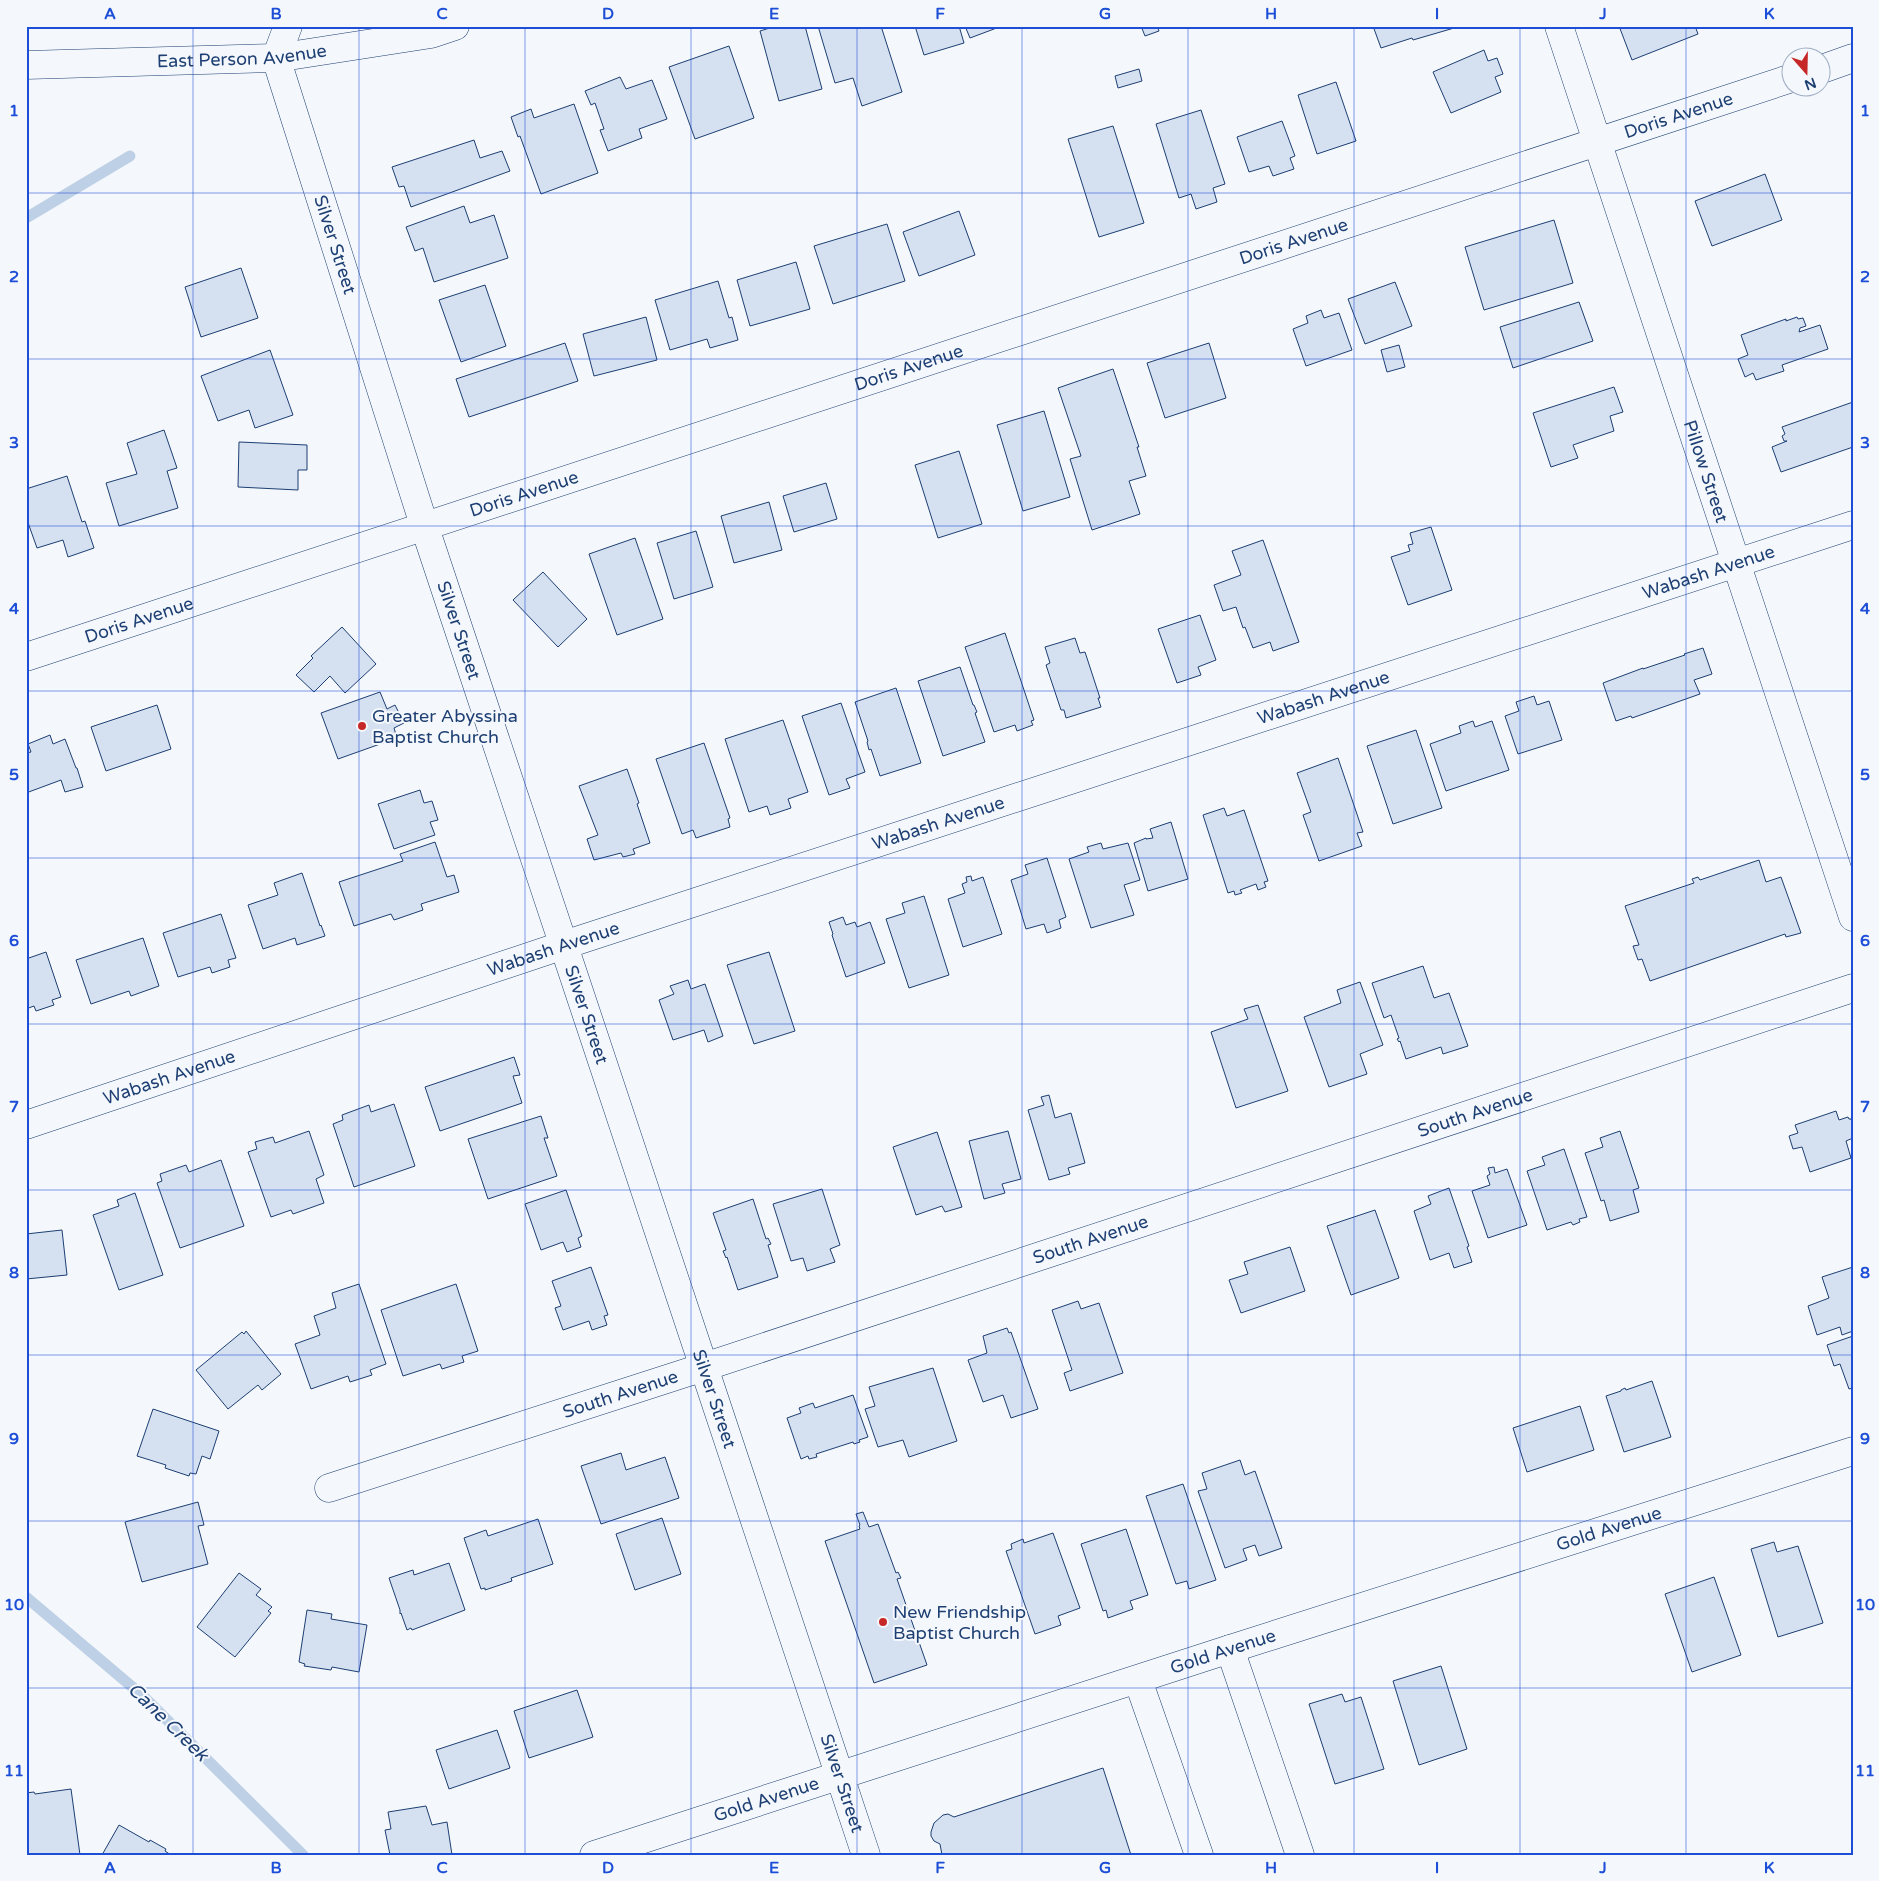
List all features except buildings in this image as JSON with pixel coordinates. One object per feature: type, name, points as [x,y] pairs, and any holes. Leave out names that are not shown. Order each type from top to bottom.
[{"type":"street","points":[[276,58],[288,26]]},
{"type":"street","name":"East Person Avenue","points":[[26,65],[276,58],[432,34],[455,26]]},
{"type":"street","name":"Pillow Street","points":[[1559,26],[1853,917]]},
{"type":"street","name":"Silver Street","points":[[276,58],[424,526],[866,1855]]},
{"type":"street","points":[[1832,65],[1853,58]]},
{"type":"street","name":"Doris Avenue","points":[[26,657],[1782,81]]},
{"type":"street","name":"Wabash Avenue","points":[[26,1125],[564,945],[1853,524]]},
{"type":"street","name":"South Avenue","points":[[328,1488],[704,1367],[1853,988]]},
{"type":"street","name":"Gold Avenue","points":[[594,1855],[1230,1649],[1853,1451]]},
{"type":"street","points":[[1230,1649],[1300,1855]]},
{"type":"street","points":[[1138,1680],[1198,1855]]},
{"type":"waterway","name":"Cane Creek","points":[[26,218],[130,156]]},
{"type":"waterway","name":"Cane Creek","points":[[26,1597],[143,1696],[303,1855]]},
{"type":"place","name":"Greater Abyssina Baptist Church","points":[[362,726]]},
{"type":"place","name":"New Friendship Baptist Church","points":[[883,1622]]}]
